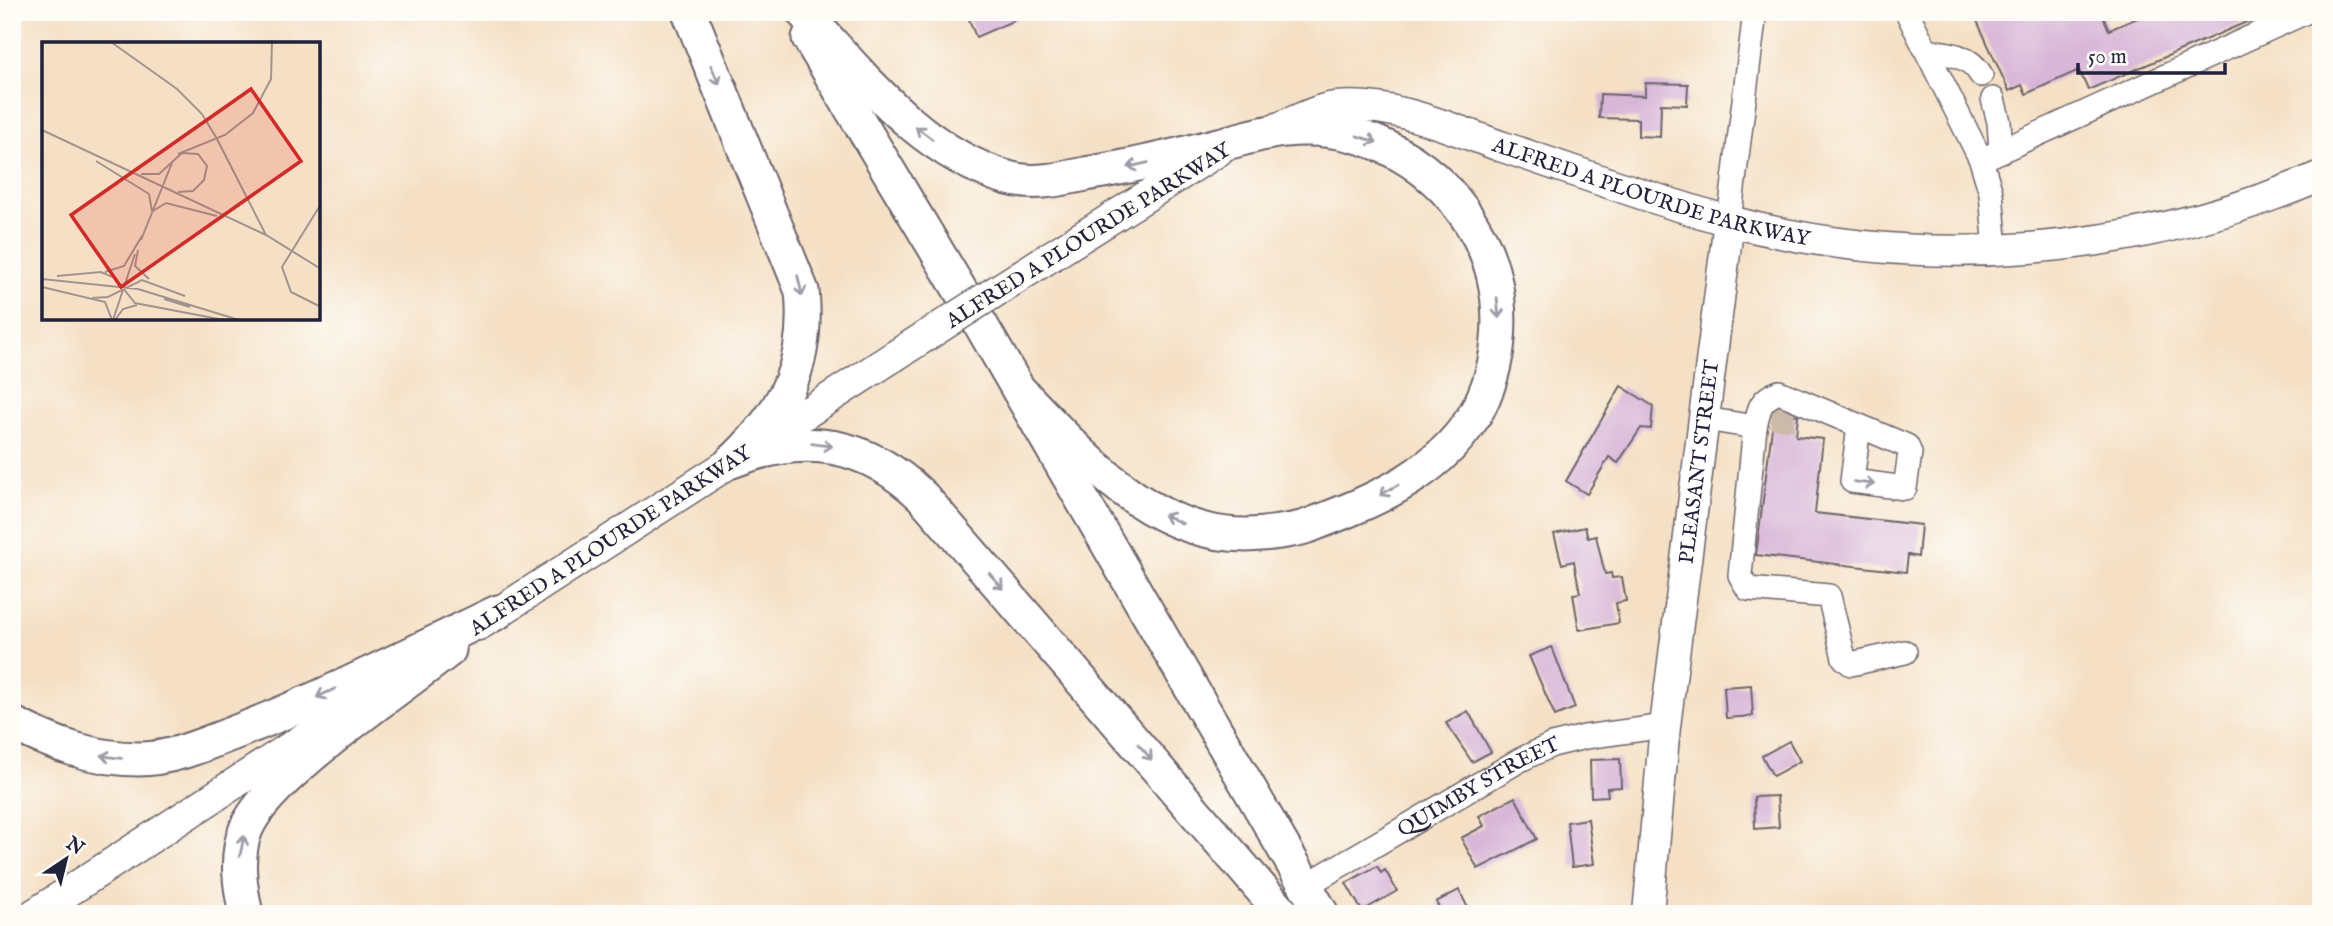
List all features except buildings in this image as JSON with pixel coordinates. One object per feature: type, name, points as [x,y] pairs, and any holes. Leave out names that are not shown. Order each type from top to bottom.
[{"type":"highway","points":[[689,12],[797,275],[805,323],[791,385],[781,405],[770,422],[732,461]]},
{"type":"highway","points":[[793,12],[1018,389],[1314,900]]},
{"type":"highway","points":[[803,12],[906,120],[956,157],[1012,180],[1051,180],[1130,167],[1282,130],[1315,129],[1347,133],[1378,142],[1407,157],[1433,176],[1466,213],[1482,241],[1493,272],[1499,321],[1497,353],[1488,385],[1470,424],[1457,442],[1424,470],[1372,500],[1297,530],[1240,536],[1212,533],[1177,522],[1147,506],[1098,471],[1018,389]]},
{"type":"highway","points":[[732,461],[785,445],[822,443],[865,456],[899,473],[932,507],[1283,914]]},
{"type":"highway","points":[[12,723],[67,748],[105,756],[142,759],[183,752],[275,718],[498,612]]},
{"type":"highway","points":[[246,914],[240,859],[246,830],[260,805],[306,762],[498,612]]},
{"type":"main road","name":"ALFRED A PLOURDE PARKWAY","points":[[34,914],[1206,157],[1251,137],[1334,108],[1379,110],[1464,133],[1729,221],[1824,242],[1942,250],[1996,250],[2083,243],[2148,231],[2250,205],[2321,177]]},
{"type":"main road","name":"PLEASANT STREET","points":[[1648,914],[1665,726],[1729,221]]},
{"type":"street","name":"PLEASANT STREET","points":[[1729,221],[1755,12]]},
{"type":"street","points":[[1908,12],[1927,51],[1991,155]]},
{"type":"street","points":[[1991,155],[2306,12]]},
{"type":"street","points":[[1927,51],[1949,53],[1967,60],[1982,75]]},
{"type":"street","points":[[1993,99],[1999,122],[1991,155],[1996,250]]},
{"type":"street","points":[[1859,426],[1779,392],[1766,397],[1760,404],[1762,420],[1740,575],[1748,589],[1829,596],[1844,658],[1851,664],[1905,652]]},
{"type":"street","points":[[1798,419],[1809,421],[1821,410]]},
{"type":"street","points":[[1705,419],[1762,420]]},
{"type":"street","name":"QUIMBY STREET","points":[[1314,900],[1508,767],[1552,745],[1665,726]]},
{"type":"tunnel","points":[[1771,417],[1798,419]]}]
